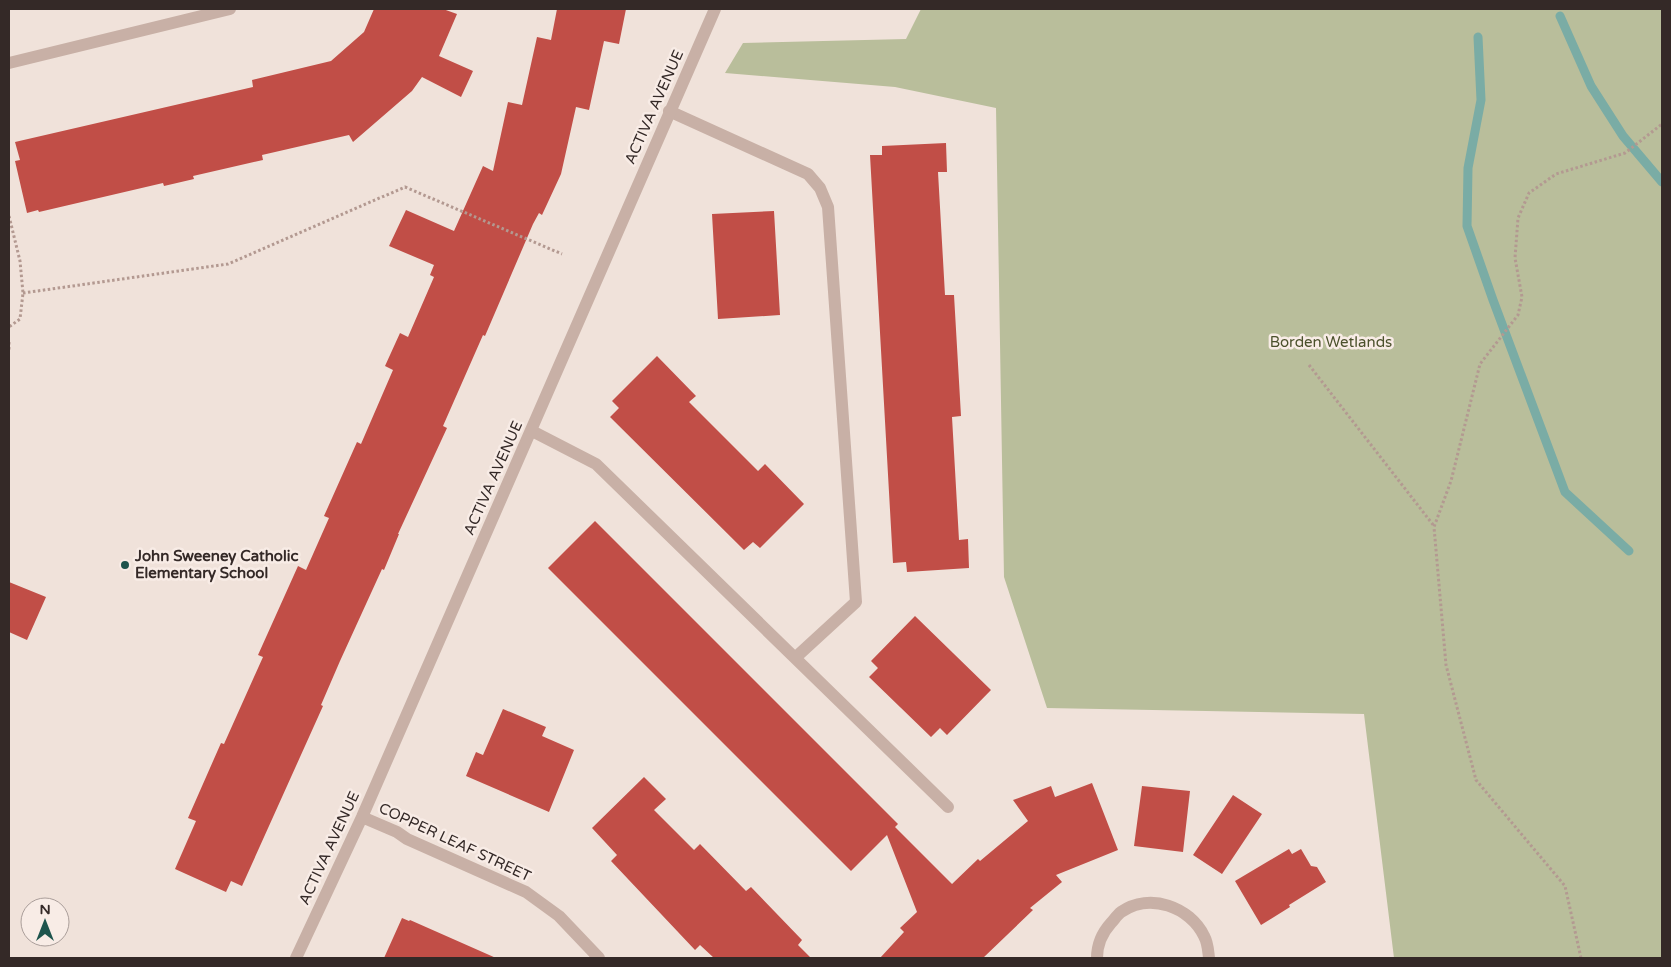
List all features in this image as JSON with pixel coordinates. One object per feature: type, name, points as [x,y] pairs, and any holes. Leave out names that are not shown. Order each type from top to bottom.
[{"type":"street","points":[[9,64],[230,9]]},
{"type":"street","name":"ACTIVA AVENUE","points":[[296,958],[362,817],[715,9]]},
{"type":"street","points":[[669,111],[808,174],[820,188],[828,207],[856,602],[795,658]]},
{"type":"street","points":[[532,431],[596,464],[948,808]]},
{"type":"street","name":"COPPER LEAF STREET","points":[[362,817],[526,892],[558,916],[599,958]]},
{"type":"street","points":[[1097,958],[1097,949],[1104,931],[1121,912],[1139,904],[1158,903],[1180,910],[1193,919],[1205,936],[1209,958]]},
{"type":"path","points":[[1582,958],[1565,886],[1476,780],[1446,665],[1434,526],[1451,481],[1480,364],[1518,315],[1522,297],[1516,258],[1518,218],[1529,193],[1556,174],[1625,153],[1662,124]]},
{"type":"path","points":[[22,293],[228,264],[405,187],[562,254]]},
{"type":"path","points":[[9,216],[20,261],[22,293],[20,319],[9,327]]},
{"type":"path","points":[[9,342],[9,350]]},
{"type":"path","points":[[1309,365],[1434,526]]},
{"type":"green space","name":"Borden Wetlands","points":[[921,9],[1662,9],[1662,958],[1394,958],[1364,714],[1047,708],[1004,577],[996,108],[895,87],[725,73],[743,43],[906,39]]},
{"type":"building","points":[[374,9],[443,9],[457,14],[439,56],[473,71],[461,97],[422,77],[412,91],[353,142],[349,135],[262,155],[263,160],[193,176],[194,179],[164,186],[163,183],[39,212],[38,210],[27,213],[15,161],[20,160],[15,142],[253,87],[252,80],[331,61],[364,32]]},
{"type":"building","points":[[557,9],[626,9],[619,44],[604,41],[589,110],[576,107],[561,174],[542,215],[539,213],[533,224],[485,336],[483,335],[443,426],[447,428],[398,534],[384,570],[382,569],[340,661],[321,705],[323,706],[242,886],[231,881],[226,892],[175,869],[196,821],[188,818],[221,743],[224,744],[263,657],[258,655],[298,566],[306,570],[329,518],[324,516],[357,442],[361,444],[393,370],[385,366],[400,333],[408,337],[434,277],[430,275],[434,265],[389,246],[406,210],[454,231],[483,166],[493,171],[508,102],[522,105],[537,37],[551,40]]},
{"type":"building","points":[[946,143],[947,172],[938,172],[945,295],[954,295],[961,416],[952,417],[959,540],[968,539],[969,568],[907,572],[906,562],[893,563],[870,155],[882,155],[882,146]]},
{"type":"building","points":[[774,211],[780,315],[718,319],[712,214]]},
{"type":"building","points":[[657,356],[696,396],[689,402],[758,471],[765,464],[804,504],[760,548],[753,542],[744,550],[610,417],[619,408],[612,401]]},
{"type":"building","points":[[595,521],[898,824],[895,827],[952,884],[978,859],[980,861],[1028,821],[1013,800],[1051,786],[1055,797],[1092,783],[1118,850],[1056,875],[1062,882],[1030,908],[1033,910],[983,958],[880,958],[904,932],[900,928],[917,912],[887,835],[851,871],[548,568]]},
{"type":"building","points":[[9,582],[46,597],[27,640],[9,632]]},
{"type":"building","points":[[915,616],[991,690],[947,735],[940,728],[931,737],[869,677],[878,668],[871,661]]},
{"type":"building","points":[[503,709],[546,727],[542,736],[574,750],[549,812],[466,776],[476,752],[483,755]]},
{"type":"building","points":[[644,777],[666,799],[654,810],[694,850],[700,844],[746,891],[751,887],[802,940],[798,945],[811,958],[714,958],[700,945],[695,950],[611,861],[617,855],[592,828]]},
{"type":"building","points":[[1142,786],[1190,791],[1183,852],[1134,846]]},
{"type":"building","points":[[1233,795],[1262,814],[1222,874],[1193,855]]},
{"type":"building","points":[[1289,849],[1292,854],[1301,849],[1311,866],[1317,867],[1326,882],[1261,925],[1235,881]]},
{"type":"building","points":[[402,918],[410,920],[496,958],[384,958]]},
{"type":"waterway","points":[[1560,16],[1591,86],[1623,136],[1662,182]]},
{"type":"waterway","points":[[1478,37],[1481,100],[1468,168],[1467,226],[1565,492],[1629,551]]},
{"type":"place","name":"John Sweeney Catholic Elementary School","points":[[125,565]]}]
